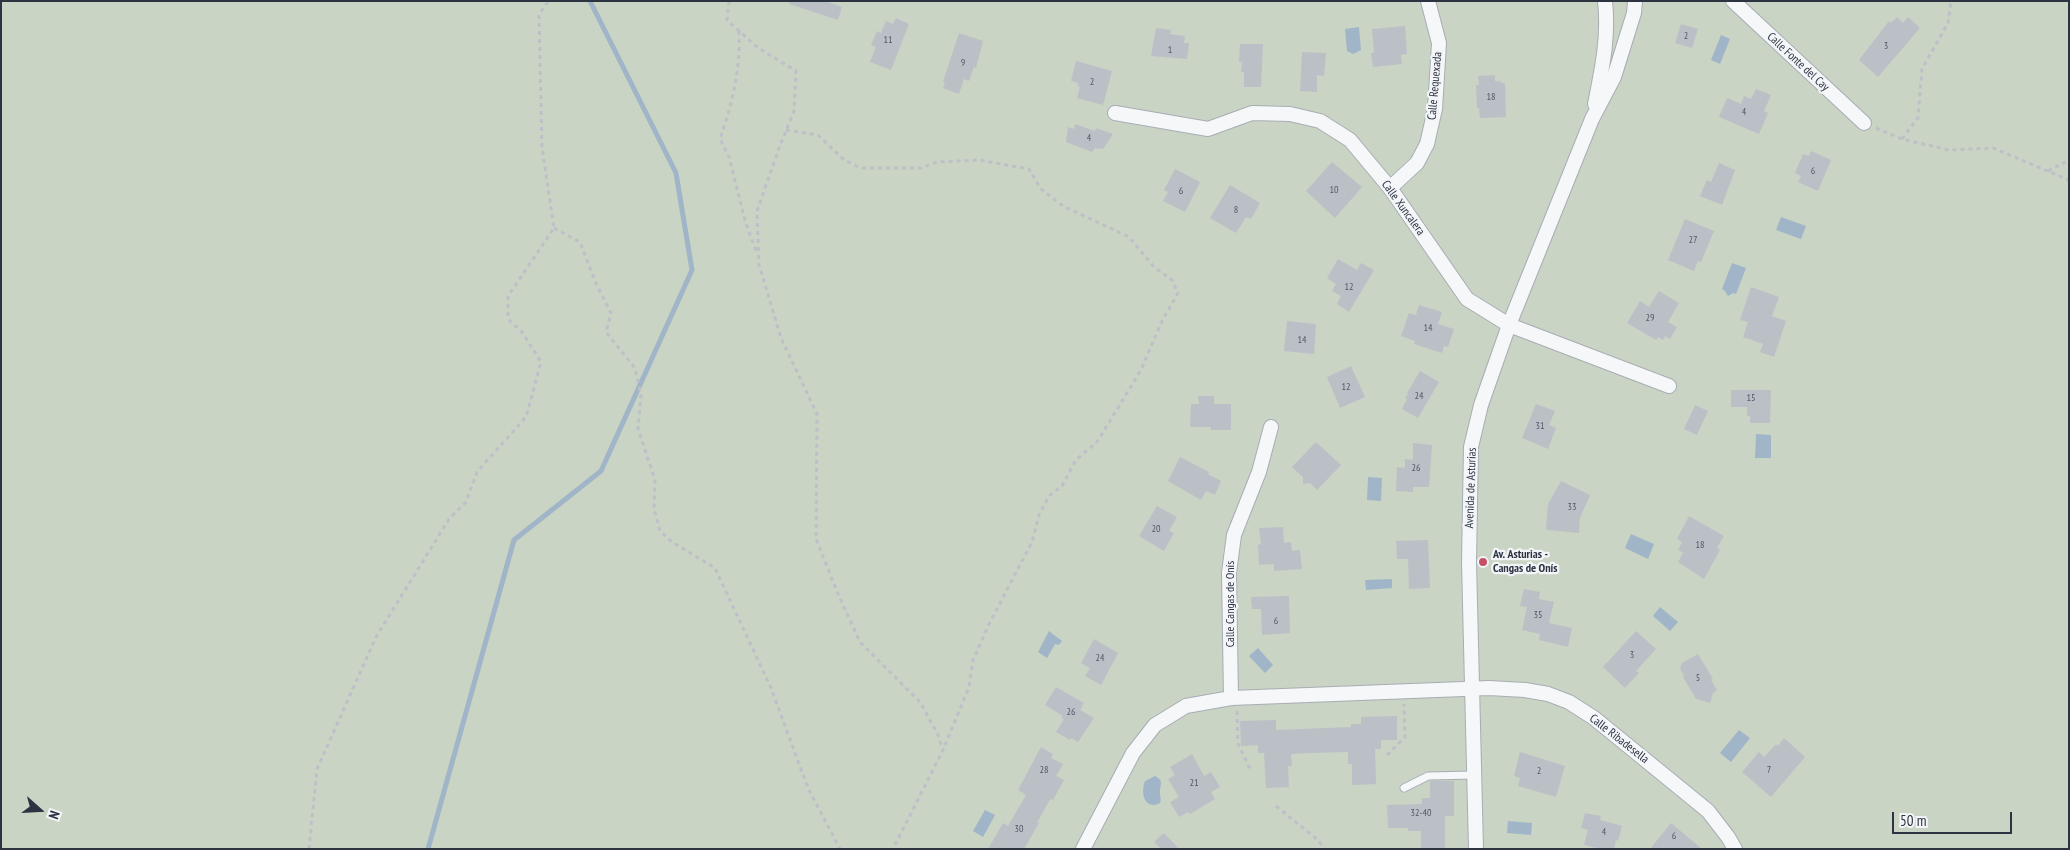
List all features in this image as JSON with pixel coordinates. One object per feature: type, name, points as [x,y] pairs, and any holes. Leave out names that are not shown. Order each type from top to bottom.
[{"type":"street","name":"Calle Requexada","points":[[1390,188],[1417,163],[1427,144],[1435,109],[1439,43],[1428,1]]},
{"type":"street","name":"Avenida de Asturias","points":[[1592,119],[1606,51],[1607,22],[1605,1]]},
{"type":"street","name":"Avenida de Asturias","points":[[1476,849],[1469,562],[1471,447],[1481,405],[1509,325],[1592,119],[1614,77],[1634,13],[1635,1]]},
{"type":"street","name":"Calle Fonte del Cay","points":[[1733,1],[1864,123]]},
{"type":"street","name":"Calle Xuncalera","points":[[1115,113],[1208,129],[1252,113],[1290,114],[1320,122],[1350,140],[1390,188],[1467,299],[1509,325],[1669,386]]},
{"type":"street","name":"Calle Cangas de Onís","points":[[1234,698],[1229,573],[1234,535],[1259,472],[1271,427]]},
{"type":"street","points":[[1083,849],[1132,753],[1155,725],[1186,706],[1234,698],[1472,689]]},
{"type":"street","name":"Calle Ribadesella","points":[[1472,689],[1525,690],[1548,694],[1569,702],[1594,718],[1708,811],[1735,849]]},
{"type":"lane","points":[[1404,788],[1428,776],[1474,775]]},
{"type":"path","points":[[309,849],[317,769],[376,637],[449,519],[466,502],[477,472],[526,417],[542,362],[522,332],[508,319],[508,296],[554,228],[542,148],[539,14],[548,1]]},
{"type":"path","points":[[729,1],[727,20],[758,47],[796,71],[794,111],[757,210],[758,264],[781,338],[816,414],[816,539],[860,642],[920,702],[938,735],[943,750]]},
{"type":"path","points":[[1902,139],[1918,118],[1922,69],[1948,23],[1951,1]]},
{"type":"path","points":[[739,31],[740,57],[731,101],[720,139],[729,157],[746,224],[758,258]]},
{"type":"path","points":[[1864,123],[1902,139],[1949,150],[1993,148],[2069,180]]},
{"type":"path","points":[[786,130],[818,135],[844,160],[861,168],[921,168],[937,162],[978,160],[1029,169],[1042,189],[1063,206],[1129,237],[1154,267],[1172,280],[1178,293],[1162,321],[1140,370],[1097,442],[1076,460],[1062,486],[1049,496],[1039,515],[1032,542],[989,624],[973,660],[969,688],[943,750],[893,849]]},
{"type":"path","points":[[2048,171],[2069,160]]},
{"type":"path","points":[[554,228],[580,242],[595,281],[611,313],[606,332],[634,368],[641,395],[638,429],[655,480],[654,509],[660,531],[672,542],[715,568],[772,688],[808,788],[840,849]]},
{"type":"path","points":[[1388,755],[1405,738],[1404,691]]},
{"type":"path","points":[[1234,698],[1238,744],[1250,769]]},
{"type":"path","points":[[1276,806],[1318,840],[1324,849]]},
{"type":"green space","points":[[1,1],[2069,1],[2069,849],[1,849]]},
{"type":"water","points":[[1359,27],[1361,50],[1353,54],[1347,51],[1345,29]]},
{"type":"water","points":[[1721,35],[1730,39],[1720,64],[1711,60]]},
{"type":"water","points":[[1781,217],[1806,226],[1801,239],[1776,230]]},
{"type":"water","points":[[1732,263],[1746,268],[1736,294],[1733,293],[1728,296],[1722,289]]},
{"type":"water","points":[[1756,434],[1771,435],[1771,458],[1755,458]]},
{"type":"water","points":[[1368,477],[1382,478],[1381,501],[1367,500]]},
{"type":"water","points":[[1631,534],[1654,544],[1648,559],[1625,548]]},
{"type":"water","points":[[1392,579],[1392,588],[1366,590],[1365,580]]},
{"type":"water","points":[[1660,607],[1678,622],[1670,631],[1653,616]]},
{"type":"water","points":[[1049,631],[1062,641],[1059,645],[1055,644],[1047,658],[1038,652]]},
{"type":"water","points":[[1258,648],[1273,665],[1265,673],[1249,656]]},
{"type":"water","points":[[1739,730],[1750,738],[1731,762],[1720,753]]},
{"type":"water","points":[[1155,776],[1161,782],[1161,801],[1151,805],[1145,800],[1143,791],[1145,781]]},
{"type":"water","points":[[985,810],[995,815],[983,837],[973,831]]},
{"type":"water","points":[[1508,821],[1532,823],[1531,835],[1507,833]]},
{"type":"building","points":[[789,1],[825,1],[842,7],[838,20],[789,4]]},
{"type":"building","points":[[1897,17],[1903,23],[1908,17],[1920,28],[1878,77],[1859,60],[1889,21],[1891,23]]},
{"type":"building","points":[[896,18],[909,24],[891,70],[870,62],[876,47],[871,45],[877,31],[881,33],[886,21],[893,24]]},
{"type":"building","points":[[1681,24],[1698,29],[1692,48],[1675,43]]},
{"type":"building","points":[[1405,26],[1407,54],[1401,55],[1402,64],[1373,67],[1371,53],[1374,53],[1372,29]]},
{"type":"building","points":[[1156,28],[1171,30],[1170,34],[1185,36],[1184,43],[1189,43],[1187,59],[1151,56]]},
{"type":"building","points":[[959,33],[983,41],[976,68],[974,67],[969,81],[964,79],[959,94],[943,88],[945,82],[943,82]]},
{"type":"building","points":[[1240,44],[1263,44],[1261,87],[1244,87],[1244,72],[1241,72],[1242,62],[1239,62]]},
{"type":"building","points":[[1302,52],[1326,53],[1324,76],[1317,75],[1317,92],[1300,91]]},
{"type":"building","points":[[1076,61],[1112,71],[1103,105],[1077,98],[1080,87],[1078,83],[1071,81]]},
{"type":"building","points":[[1495,75],[1495,81],[1505,83],[1506,117],[1480,118],[1479,108],[1477,108],[1476,85],[1479,85],[1478,76]]},
{"type":"building","points":[[1756,89],[1771,95],[1764,111],[1768,113],[1759,134],[1719,117],[1727,98],[1741,104],[1744,96],[1751,99]]},
{"type":"building","points":[[1075,124],[1095,131],[1096,128],[1113,134],[1103,149],[1095,148],[1092,152],[1066,142],[1068,127],[1074,129]]},
{"type":"building","points":[[1811,151],[1831,160],[1818,191],[1798,182],[1801,176],[1795,173],[1803,154],[1809,156]]},
{"type":"building","points":[[1332,162],[1362,187],[1335,218],[1306,191]]},
{"type":"building","points":[[1719,163],[1735,170],[1722,205],[1700,196],[1707,180],[1711,182]]},
{"type":"building","points":[[1175,169],[1200,182],[1185,212],[1163,201],[1168,192],[1164,190]]},
{"type":"building","points":[[1230,185],[1260,203],[1251,219],[1246,217],[1236,233],[1210,218]]},
{"type":"building","points":[[1685,219],[1714,231],[1701,262],[1698,261],[1694,271],[1668,260]]},
{"type":"building","points":[[1338,259],[1357,270],[1361,263],[1374,270],[1349,312],[1337,304],[1341,296],[1332,291],[1336,284],[1327,278]]},
{"type":"building","points":[[1751,287],[1779,297],[1772,316],[1786,321],[1774,357],[1760,352],[1763,344],[1743,337],[1748,322],[1740,320]]},
{"type":"building","points":[[1659,291],[1679,303],[1668,322],[1677,327],[1670,339],[1665,336],[1663,340],[1658,337],[1656,340],[1627,323],[1640,301],[1649,307]]},
{"type":"building","points":[[1419,305],[1442,312],[1438,324],[1454,329],[1448,347],[1444,346],[1442,353],[1414,344],[1415,341],[1401,336],[1409,313],[1416,315]]},
{"type":"building","points":[[1287,321],[1316,324],[1314,354],[1284,351]]},
{"type":"building","points":[[1351,366],[1365,397],[1340,408],[1327,377]]},
{"type":"building","points":[[1420,371],[1439,382],[1418,418],[1402,409],[1407,399],[1405,398],[1407,393]]},
{"type":"building","points":[[1731,390],[1771,390],[1770,423],[1750,423],[1750,416],[1747,416],[1747,407],[1731,407]]},
{"type":"building","points":[[1198,396],[1214,396],[1214,404],[1231,404],[1231,430],[1211,430],[1211,427],[1190,427],[1191,404],[1199,404]]},
{"type":"building","points":[[1536,404],[1555,411],[1549,425],[1556,428],[1548,449],[1522,438]]},
{"type":"building","points":[[1695,405],[1708,411],[1697,435],[1684,429]]},
{"type":"building","points":[[1316,442],[1341,465],[1317,490],[1310,483],[1303,484],[1303,477],[1292,467]]},
{"type":"building","points":[[1413,443],[1432,445],[1429,487],[1413,487],[1413,492],[1396,491],[1397,467],[1405,468],[1405,459],[1413,460]]},
{"type":"building","points":[[1180,457],[1209,472],[1208,474],[1221,481],[1215,495],[1206,491],[1201,500],[1168,481]]},
{"type":"building","points":[[1561,481],[1590,495],[1580,518],[1579,533],[1548,530],[1546,528],[1548,504]]},
{"type":"building","points":[[1157,506],[1177,517],[1169,531],[1174,533],[1164,551],[1139,536]]},
{"type":"building","points":[[1689,516],[1724,536],[1717,548],[1720,550],[1704,579],[1678,562],[1683,553],[1678,550],[1682,542],[1677,539]]},
{"type":"building","points":[[1283,527],[1284,543],[1291,542],[1292,551],[1300,550],[1302,569],[1274,571],[1274,564],[1259,565],[1258,545],[1261,544],[1259,528]]},
{"type":"building","points":[[1428,540],[1430,588],[1409,589],[1408,559],[1397,559],[1396,541]]},
{"type":"building","points":[[1524,589],[1540,592],[1539,599],[1554,602],[1549,623],[1572,628],[1568,647],[1539,640],[1540,634],[1522,630],[1527,607],[1520,606]]},
{"type":"building","points":[[1289,596],[1290,633],[1262,635],[1261,609],[1252,609],[1251,597]]},
{"type":"building","points":[[1636,631],[1656,649],[1636,671],[1639,673],[1625,688],[1603,667]]},
{"type":"building","points":[[1094,639],[1118,653],[1101,685],[1085,676],[1090,668],[1081,663]]},
{"type":"building","points":[[1698,654],[1713,679],[1711,680],[1717,690],[1713,693],[1710,703],[1696,699],[1680,668],[1682,663]]},
{"type":"building","points":[[1056,687],[1084,703],[1080,710],[1094,718],[1078,742],[1056,732],[1064,719],[1061,718],[1063,716],[1045,705]]},
{"type":"building","points":[[1397,716],[1397,740],[1381,740],[1381,749],[1375,749],[1376,784],[1352,785],[1352,764],[1348,764],[1348,752],[1312,753],[1291,754],[1292,766],[1288,766],[1289,787],[1266,788],[1264,753],[1258,753],[1258,745],[1241,746],[1240,721],[1276,720],[1276,730],[1351,727],[1351,724],[1361,724],[1361,717]]},
{"type":"building","points":[[1784,738],[1805,757],[1771,797],[1742,772],[1759,752],[1764,757],[1776,744],[1778,746]]},
{"type":"building","points":[[1041,747],[1053,754],[1051,758],[1063,764],[1056,776],[1064,780],[1053,800],[1049,801],[1024,849],[988,849],[1003,823],[1008,826],[1026,795],[1018,790]]},
{"type":"building","points":[[1520,752],[1565,766],[1556,797],[1518,786],[1520,778],[1514,776]]},
{"type":"building","points":[[1192,754],[1204,776],[1211,772],[1220,787],[1211,792],[1215,799],[1190,814],[1188,812],[1179,817],[1170,802],[1179,797],[1168,779],[1175,775],[1170,767]]},
{"type":"building","points":[[1430,781],[1454,781],[1454,816],[1445,816],[1445,849],[1421,849],[1421,831],[1408,831],[1408,828],[1388,828],[1387,805],[1422,804],[1422,798],[1430,798]]},
{"type":"building","points":[[1585,813],[1601,816],[1600,820],[1622,826],[1614,849],[1601,849],[1584,845],[1588,830],[1581,828]]},
{"type":"building","points":[[1671,823],[1702,849],[1650,849]]},
{"type":"building","points":[[1164,833],[1179,849],[1161,849],[1154,842]]},
{"type":"waterway","points":[[428,849],[514,540],[601,471],[692,270],[676,173],[590,1]]},
{"type":"place","name":"Av. Asturias - Cangas de Onís","points":[[1483,562]]}]
